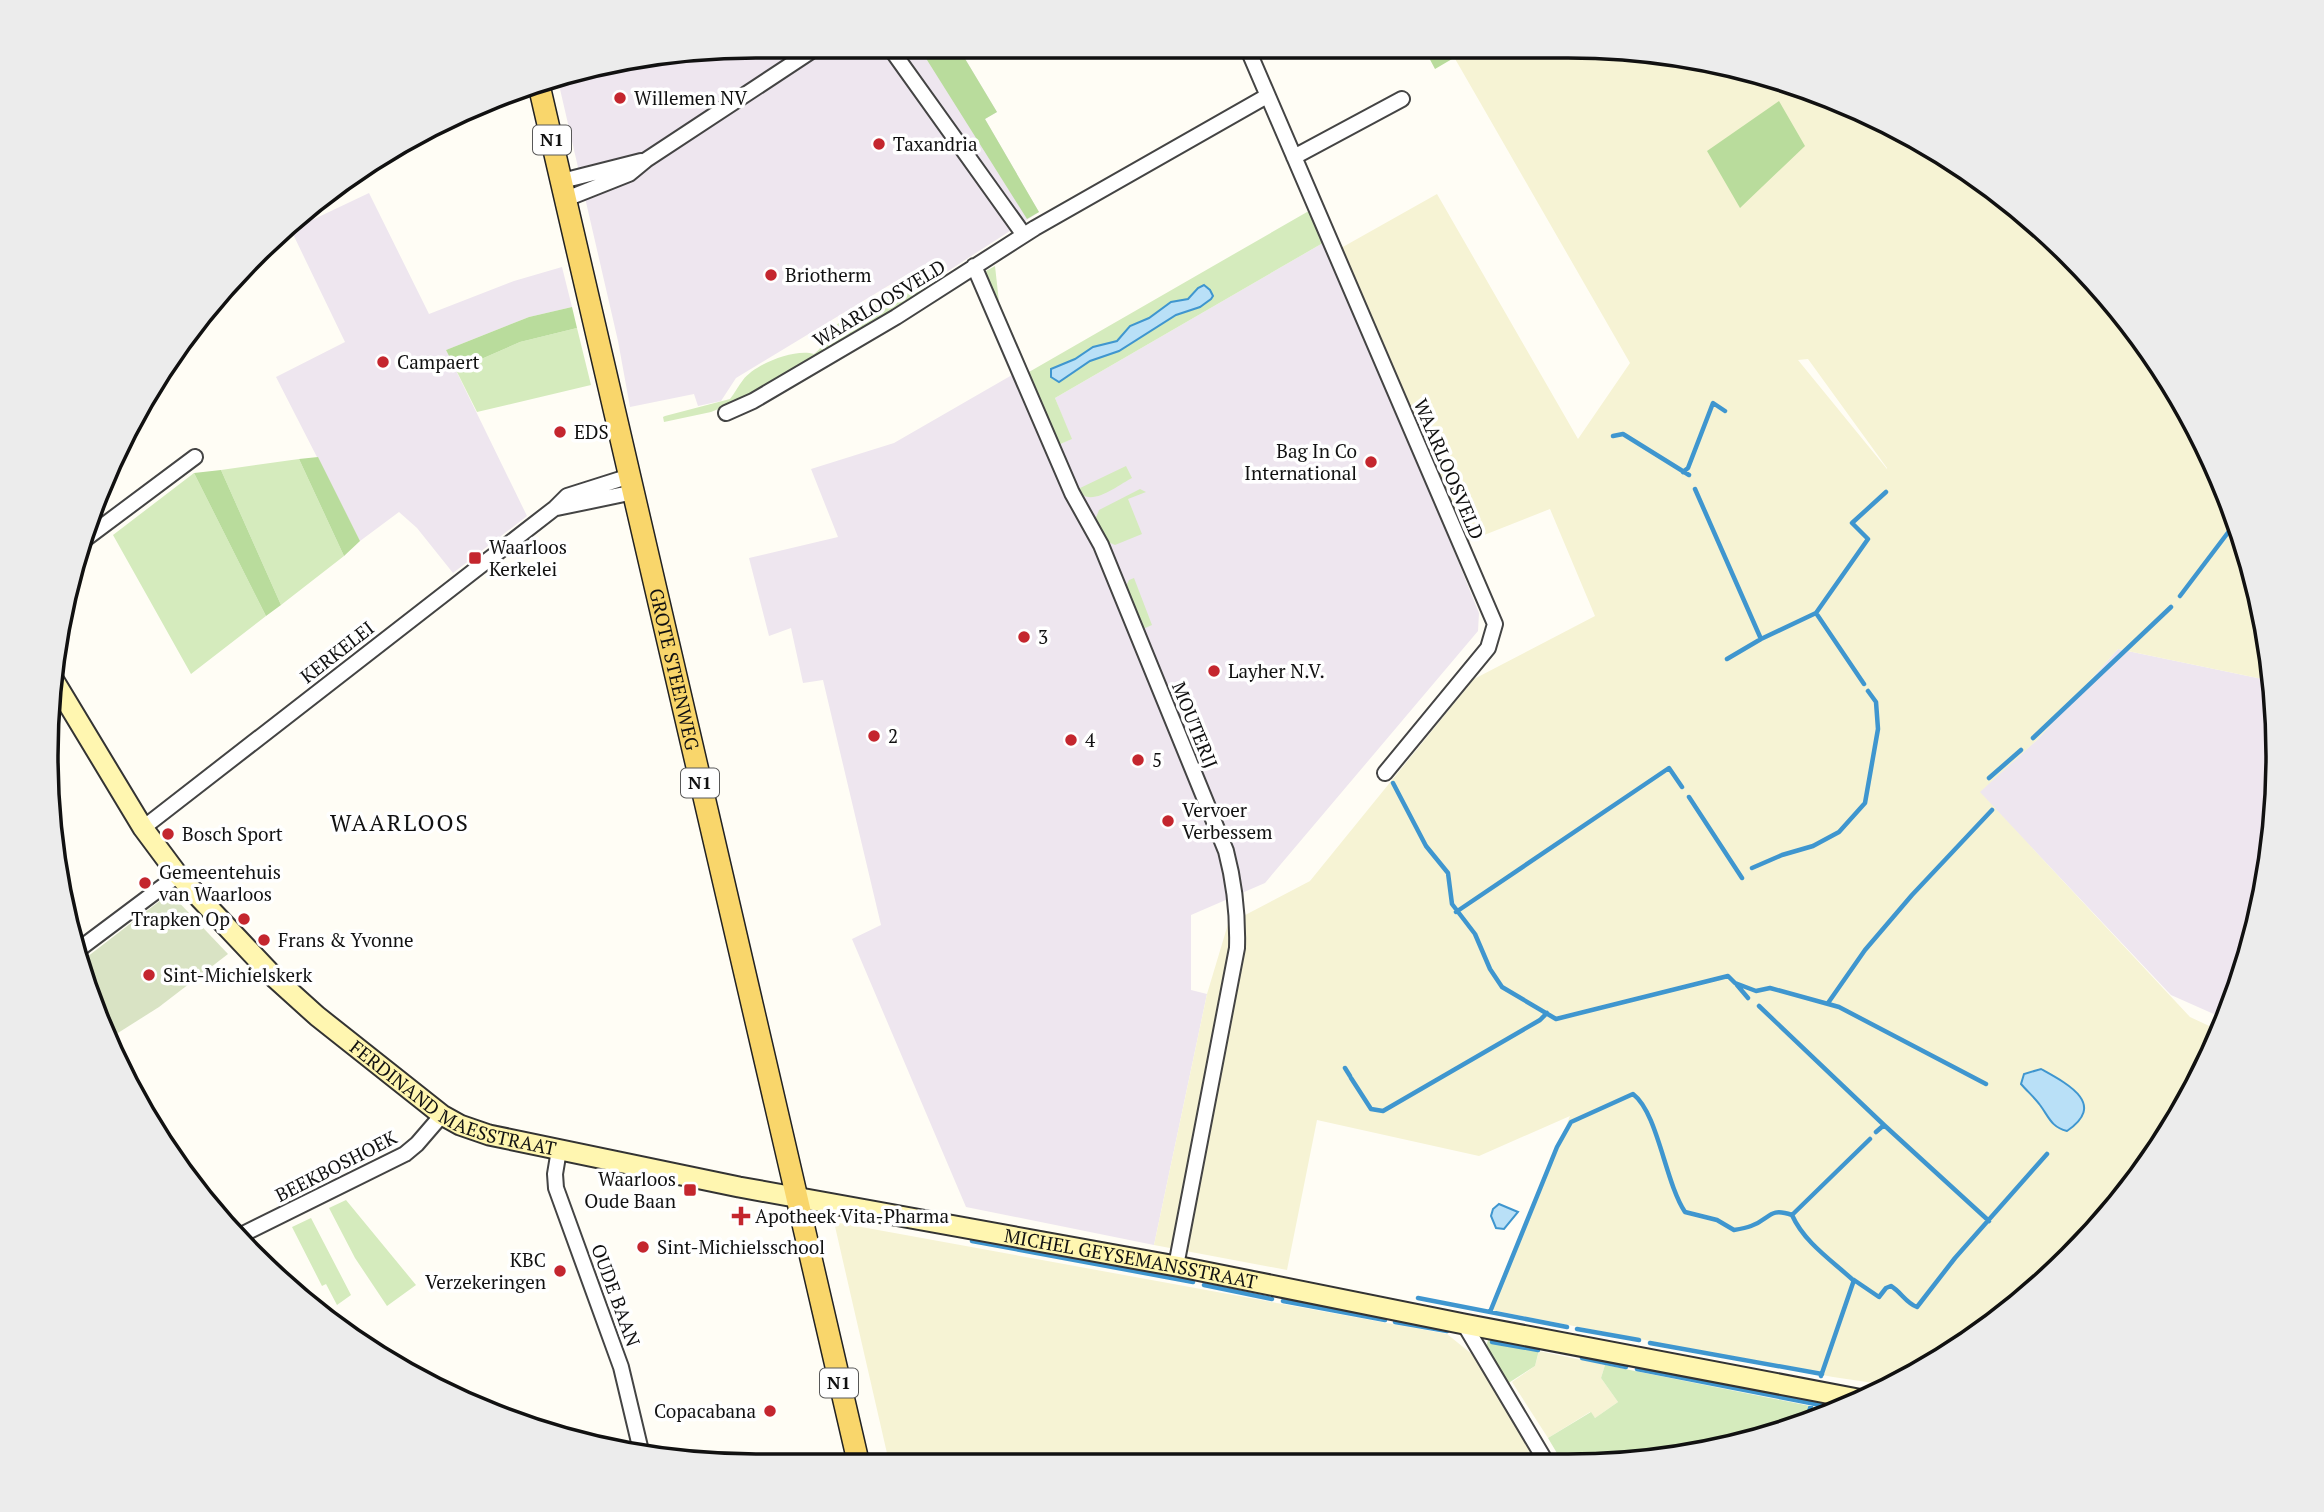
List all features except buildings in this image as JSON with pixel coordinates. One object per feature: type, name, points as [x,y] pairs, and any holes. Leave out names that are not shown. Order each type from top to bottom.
[{"type":"main road","name":"GROTE STEENWEG","points":[[541,92],[856,1454]]},
{"type":"street","points":[[564,190],[629,174],[801,58]]},
{"type":"street","points":[[897,58],[1024,235]]},
{"type":"street","name":"WAARLOOSVELD","points":[[1252,58],[1495,624],[1488,648],[1385,773]]},
{"type":"street","name":"WAARLOOSVELD","points":[[726,413],[753,401],[896,317],[1024,235],[1267,96]]},
{"type":"street","points":[[1294,157],[1402,99]]},
{"type":"street","name":"MOUTERIJ","points":[[974,266],[1072,494],[1101,545],[1226,851],[1234,881],[1238,914],[1237,948],[1176,1266]]},
{"type":"street","points":[[95,532],[195,457]]},
{"type":"street","name":"KERKELEI","points":[[143,828],[555,508],[566,496],[632,484]]},
{"type":"street","name":"FERDINAND MAESSTRAAT","points":[[61,692],[143,828],[178,875],[276,979],[317,1016],[442,1115],[482,1133],[796,1198]]},
{"type":"street","points":[[84,945],[178,875]]},
{"type":"street","name":"BEEKBOSHOEK","points":[[246,1233],[405,1154],[442,1115]]},
{"type":"street","name":"OUDE BAAN","points":[[559,1150],[556,1188],[621,1367],[639,1444]]},
{"type":"street","name":"MICHEL GEYSEMANSSTRAAT","points":[[796,1198],[1176,1266],[1845,1397]]},
{"type":"street","points":[[1464,1324],[1541,1454]]},
{"type":"shaded area","points":[[965,58],[997,112],[985,119],[1039,212],[922,288],[911,272],[736,378],[721,401],[698,406],[694,394],[630,407],[618,341],[559,87],[620,71],[710,59]]},
{"type":"shaded area","points":[[1455,58],[1614,59],[1704,71],[1792,95],[1835,111],[1917,151],[1956,175],[1993,202],[2062,262],[2122,331],[2149,368],[2173,407],[2213,489],[2229,532],[2253,620],[2262,679],[2118,649],[2038,739],[1980,792],[2190,1017],[2211,1027],[2173,1105],[2149,1144],[2122,1181],[2062,1250],[1993,1310],[1956,1337],[1875,1383],[1492,1310],[1570,1116],[1479,1156],[1317,1120],[1287,1270],[1154,1245],[1207,994],[1228,924],[1310,881],[1474,679],[1595,616],[1550,509],[1469,541],[1341,248],[1437,194],[1578,439],[1630,363]],"holes":[[[1808,359],[1887,469],[1798,360]]]},
{"type":"shaded area","name":"Campaert","points":[[369,193],[429,314],[514,281],[562,267],[572,307],[529,317],[446,350],[527,516],[453,573],[417,528],[399,512],[360,541],[276,377],[345,342],[293,234],[306,223]]},
{"type":"shaded area","points":[[1328,240],[1479,613],[1478,631],[1265,883],[1191,915],[1191,990],[1207,994],[1154,1245],[966,1207],[852,939],[881,925],[823,680],[803,683],[791,628],[769,636],[749,558],[838,537],[811,469],[894,443],[1012,375],[1029,372],[1058,445],[1071,439],[1055,398]]},
{"type":"shaded area","points":[[2118,649],[2262,679],[2266,756],[2260,847],[2242,937],[2216,1015],[2171,995],[1979,792],[2038,739]]},
{"type":"shaded area","points":[[834,1222],[1447,1334],[1473,1355],[1532,1454],[887,1454]]},
{"type":"shaded area","points":[[1539,1351],[1605,1365],[1601,1378],[1618,1402],[1595,1418],[1590,1412],[1548,1438],[1512,1382],[1535,1366]]},
{"type":"green space","points":[[926,58],[965,58],[997,112],[985,119],[1039,212],[1027,219]]},
{"type":"green space","points":[[1429,58],[1454,58],[1435,69]]},
{"type":"green space","points":[[1779,101],[1805,146],[1740,208],[1707,151]]},
{"type":"green space","points":[[1314,208],[1328,240],[1055,398],[1072,439],[1058,445],[1029,372]],"holes":[[[1204,286],[1210,290],[1211,299],[1196,309],[1176,315],[1119,351],[1090,361],[1059,382],[1053,379],[1051,369],[1075,359],[1093,347],[1119,340],[1130,326],[1149,318],[1172,302],[1188,299],[1198,288]]]},
{"type":"green space","points":[[995,266],[999,302],[1027,367],[1025,368],[987,279],[986,271]]},
{"type":"green space","points":[[945,272],[948,276],[913,301],[752,395],[711,412],[664,422],[665,416],[730,399],[743,380],[756,368],[786,355],[814,354],[829,332],[855,312],[906,288],[913,295]]},
{"type":"green space","points":[[572,307],[577,328],[520,342],[456,370],[446,350],[529,317]]},
{"type":"green space","points":[[577,328],[591,385],[477,412],[456,370],[520,342]]},
{"type":"green space","points":[[318,457],[360,541],[344,556],[299,459]]},
{"type":"green space","points":[[299,459],[344,556],[281,605],[221,470]]},
{"type":"green space","points":[[1126,466],[1132,478],[1104,494],[1089,497],[1078,489]]},
{"type":"green space","points":[[221,470],[281,605],[266,616],[194,473]]},
{"type":"green space","points":[[194,473],[266,616],[191,674],[113,535]]},
{"type":"green space","points":[[1140,489],[1146,492],[1128,499],[1142,534],[1115,545],[1108,542],[1095,520],[1099,510]]},
{"type":"green space","points":[[1134,578],[1152,625],[1143,629],[1126,586],[1129,580]]},
{"type":"green space","points":[[170,893],[228,954],[159,1007],[116,1034],[88,956]]},
{"type":"green space","points":[[346,1200],[416,1285],[387,1306],[355,1258],[329,1208]]},
{"type":"green space","points":[[311,1218],[351,1295],[337,1305],[326,1284],[322,1286],[292,1227]]},
{"type":"green space","points":[[1490,1337],[1540,1346],[1535,1366],[1507,1384],[1488,1355],[1487,1343]]},
{"type":"green space","points":[[1605,1365],[1818,1408],[1749,1430],[1704,1441],[1614,1453],[1557,1454],[1548,1438],[1591,1412],[1595,1418],[1618,1402],[1601,1378]]},
{"type":"water","points":[[1204,285],[1213,296],[1200,307],[1176,315],[1119,351],[1090,361],[1059,382],[1051,377],[1051,369],[1075,359],[1093,347],[1117,341],[1130,326],[1149,318],[1171,302],[1188,299]]},
{"type":"water","points":[[2041,1069],[2072,1088],[2083,1103],[2084,1112],[2067,1131],[2054,1124],[2021,1084],[2024,1074]]},
{"type":"water","points":[[1499,1204],[1518,1212],[1504,1229],[1496,1228],[1491,1216],[1493,1209]]},
{"type":"waterway","points":[[1683,472],[1688,468],[1713,403],[1725,411]]},
{"type":"waterway","points":[[1613,436],[1623,434],[1689,475]]},
{"type":"waterway","points":[[1695,489],[1761,639],[1727,659]]},
{"type":"waterway","points":[[1761,639],[1816,613],[1868,539],[1852,523],[1886,492]]},
{"type":"waterway","points":[[2180,596],[2229,531]]},
{"type":"waterway","points":[[2033,738],[2171,607]]},
{"type":"waterway","points":[[1816,613],[1864,684]]},
{"type":"waterway","points":[[1752,868],[1813,846],[1839,832],[1865,803],[1878,729],[1876,702],[1868,691]]},
{"type":"waterway","points":[[1989,778],[2021,750]]},
{"type":"waterway","points":[[1456,912],[1669,768],[1682,787]]},
{"type":"waterway","points":[[1393,783],[1426,846],[1448,873],[1452,904],[1475,934],[1490,969],[1502,987],[1556,1019],[1728,976],[1735,983],[1756,991],[1770,988],[1839,1007],[1986,1084]]},
{"type":"waterway","points":[[1689,797],[1742,878]]},
{"type":"waterway","points":[[1828,1003],[1865,950],[1912,895],[1992,810]]},
{"type":"waterway","points":[[1737,985],[1748,998]]},
{"type":"waterway","points":[[1759,1006],[1884,1125]]},
{"type":"waterway","points":[[1351,1078],[1371,1109],[1383,1111],[1540,1020],[1547,1013]]},
{"type":"waterway","points":[[1345,1068],[1350,1076]]},
{"type":"waterway","points":[[1490,1312],[1557,1147],[1571,1122],[1633,1094],[1649,1116],[1672,1184],[1685,1212],[1717,1220],[1734,1230],[1751,1226],[1774,1213],[1792,1215]]},
{"type":"waterway","points":[[1876,1132],[1884,1125],[1989,1221]]},
{"type":"waterway","points":[[1853,1280],[1803,1234],[1792,1215],[1870,1139]]},
{"type":"waterway","points":[[1821,1376],[1854,1280],[1879,1297],[1891,1286],[1917,1307],[1955,1258],[2047,1154]]},
{"type":"waterway","points":[[972,1241],[1193,1282]]},
{"type":"waterway","points":[[1204,1285],[1272,1299]]},
{"type":"waterway","points":[[1418,1298],[1567,1327]]},
{"type":"waterway","points":[[1283,1301],[1385,1320]]},
{"type":"waterway","points":[[1395,1322],[1447,1331]]},
{"type":"waterway","points":[[1577,1329],[1639,1340]]},
{"type":"waterway","points":[[1492,1342],[1538,1350]]},
{"type":"waterway","points":[[1650,1343],[1822,1374]]},
{"type":"waterway","points":[[1582,1358],[1626,1367]]},
{"type":"waterway","points":[[1637,1369],[1823,1405]]},
{"type":"waterway","points":[[1809,1411],[1812,1402]]},
{"type":"place","name":"Willemen NV","points":[[620,98]]},
{"type":"place","name":"Taxandria","points":[[879,144]]},
{"type":"place","name":"Briotherm","points":[[771,275]]},
{"type":"place","name":"Campaert","points":[[383,362]]},
{"type":"place","name":"EDS","points":[[560,432]]},
{"type":"place","name":"Bag In Co International","points":[[1371,462]]},
{"type":"place","name":"Waarloos Kerkelei","points":[[475,558]]},
{"type":"place","name":"3","points":[[1024,637]]},
{"type":"place","name":"Layher N.V.","points":[[1214,671]]},
{"type":"place","name":"2","points":[[874,736]]},
{"type":"place","name":"4","points":[[1071,740]]},
{"type":"place","name":"5","points":[[1138,760]]},
{"type":"place","name":"Vervoer Verbessem","points":[[1168,821]]},
{"type":"place","name":"Bosch Sport","points":[[168,834]]},
{"type":"place","name":"Gemeentehuis van Waarloos","points":[[145,883]]},
{"type":"place","name":"Trapken Op","points":[[244,919]]},
{"type":"place","name":"Frans & Yvonne","points":[[264,940]]},
{"type":"place","name":"Sint-Michielskerk","points":[[149,975]]},
{"type":"place","name":"Waarloos Oude Baan","points":[[690,1190]]},
{"type":"place","name":"Apotheek Vita-Pharma","points":[[741,1216]]},
{"type":"place","name":"Sint-Michielsschool","points":[[643,1247]]},
{"type":"place","name":"KBC Verzekeringen","points":[[560,1271]]},
{"type":"place","name":"Copacabana","points":[[770,1411]]},
{"type":"district","name":"WAARLOOS","points":[[400,823]]}]
